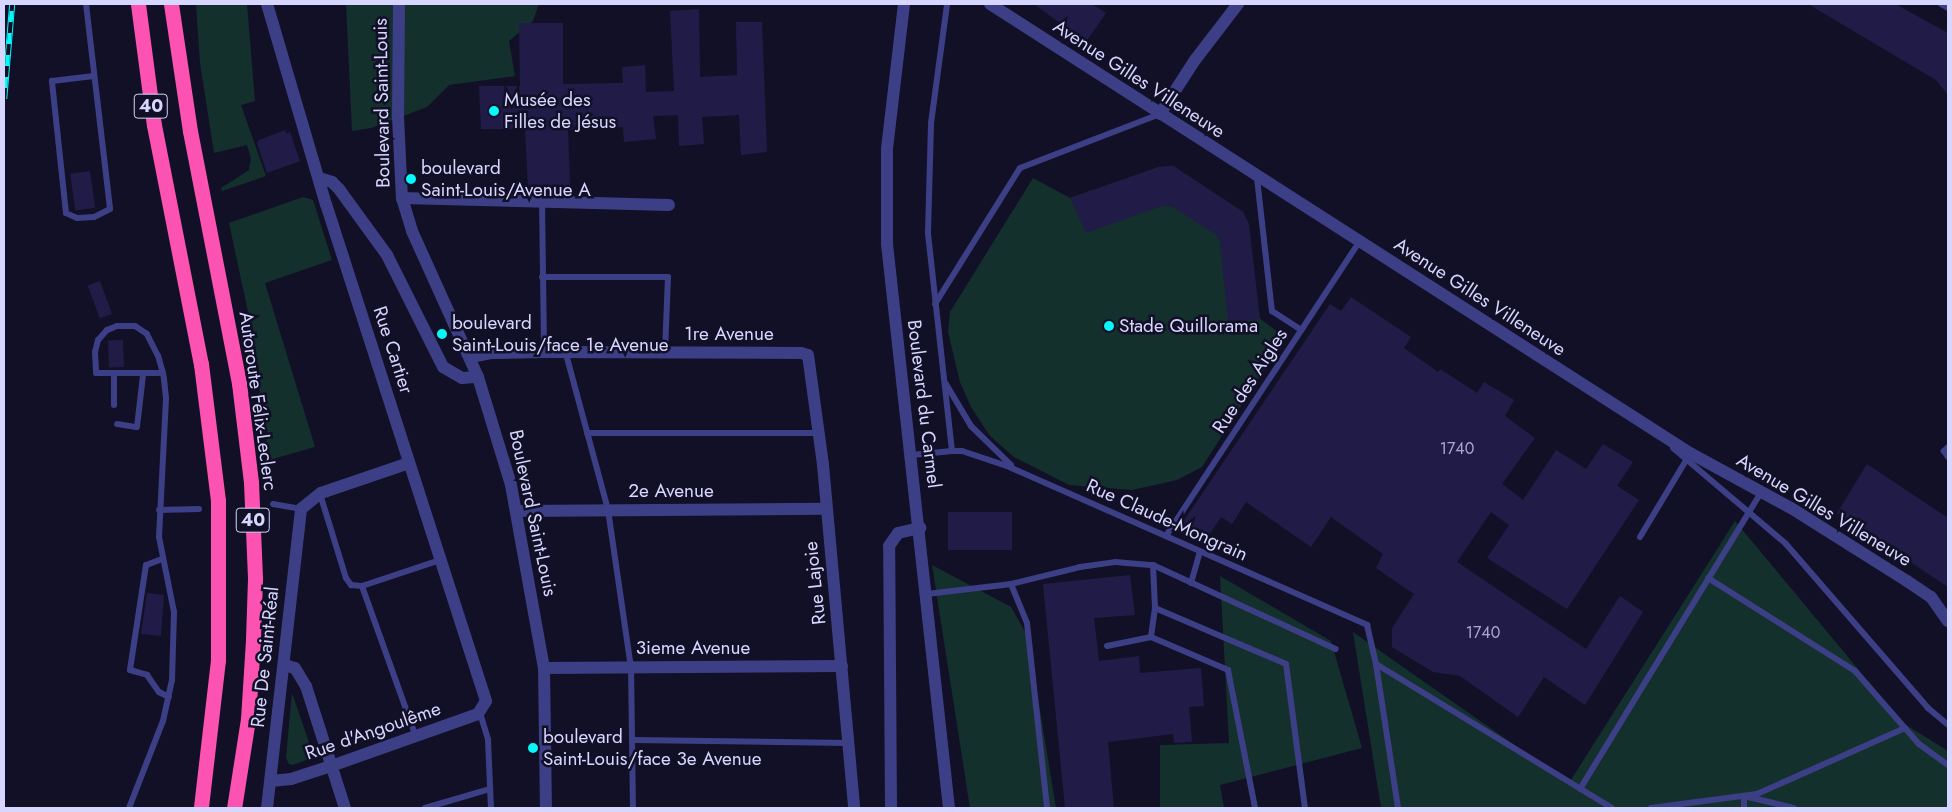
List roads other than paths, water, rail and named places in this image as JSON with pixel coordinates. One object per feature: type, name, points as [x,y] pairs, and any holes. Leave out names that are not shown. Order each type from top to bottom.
[{"type":"highway","name":"40","points":[[138,4],[148,86],[208,403],[219,521],[217,679],[201,808]]},
{"type":"highway","name":"Autoroute Félix-Leclerc","points":[[171,4],[202,195],[241,393],[253,522],[255,599],[251,680],[234,808]]},
{"type":"street","name":"Rue Cartier","points":[[267,4],[319,178],[485,698],[482,710]]},
{"type":"street","name":"Boulevard Saint-Louis","points":[[399,4],[398,117],[402,198],[412,231],[478,377],[506,463],[544,668],[546,808]]},
{"type":"street","name":"Boulevard du Carmel","points":[[904,4],[887,149],[886,235],[912,455],[949,808]]},
{"type":"street","name":"Avenue Gilles Villeneuve","points":[[990,4],[1257,178],[1658,434],[1688,457],[1791,508],[1931,597],[1948,621]]},
{"type":"street","points":[[1160,114],[1195,60],[1238,4]]},
{"type":"street","points":[[319,178],[332,182],[339,189],[387,256],[443,367],[462,378],[478,377]]},
{"type":"street","points":[[402,198],[669,205]]},
{"type":"street","name":"1re Avenue","points":[[470,357],[491,353],[544,352],[566,354],[801,353],[808,355]]},
{"type":"street","name":"Rue Lajoie","points":[[808,355],[819,433],[854,808]]},
{"type":"street","points":[[301,509],[320,494],[409,464]]},
{"type":"street","name":"Rue De Saint-Réal","points":[[267,808],[285,664],[301,509]]},
{"type":"street","name":"2e Avenue","points":[[516,511],[826,509]]},
{"type":"street","points":[[891,808],[890,546],[898,533],[920,528]]},
{"type":"street","points":[[285,664],[295,668],[304,682],[345,808]]},
{"type":"street","name":"3ieme Avenue","points":[[544,668],[842,666]]},
{"type":"street","name":"Rue d'Angoulême","points":[[271,781],[285,780],[331,766],[416,737],[482,710]]},
{"type":"lane","points":[[86,4],[110,209],[94,217],[77,218],[66,213],[52,81],[94,76]]},
{"type":"lane","points":[[947,4],[931,123],[928,232],[952,451]]},
{"type":"lane","points":[[1941,4],[1948,8]]},
{"type":"lane","points":[[935,304],[1020,168],[1160,114]]},
{"type":"lane","points":[[1257,178],[1272,311],[1301,330]]},
{"type":"lane","points":[[542,202],[544,352]]},
{"type":"lane","name":"Rue des Aigles","points":[[1166,536],[1359,242]]},
{"type":"lane","points":[[542,277],[668,277],[665,354]]},
{"type":"lane","points":[[129,808],[170,697],[174,612],[162,559],[159,510],[166,398],[163,372],[150,337],[139,328],[124,326],[107,330],[95,348],[96,373],[143,374],[163,372]]},
{"type":"lane","points":[[566,354],[608,510],[631,667],[633,808]]},
{"type":"lane","points":[[114,373],[114,405]]},
{"type":"lane","points":[[117,424],[137,427],[143,374]]},
{"type":"lane","points":[[943,379],[971,426],[1020,472]]},
{"type":"lane","points":[[587,433],[819,433]]},
{"type":"lane","points":[[1948,447],[1944,452],[1948,457]]},
{"type":"lane","name":"Rue Claude-Mongrain","points":[[912,455],[962,451],[1020,472],[1367,625],[1376,664]]},
{"type":"lane","points":[[1640,537],[1688,457],[1790,549],[1928,708],[1947,724]]},
{"type":"lane","points":[[1580,789],[1761,492]]},
{"type":"lane","points":[[320,494],[346,578],[354,587],[440,560]]},
{"type":"lane","points":[[273,504],[301,509]]},
{"type":"lane","points":[[159,510],[199,509]]},
{"type":"lane","points":[[1191,583],[1200,551]]},
{"type":"lane","points":[[162,559],[146,565],[130,670],[147,675],[159,692],[170,697]]},
{"type":"lane","points":[[927,594],[1010,584],[1106,563],[1153,565],[1336,649]]},
{"type":"lane","points":[[1151,637],[1155,608],[1153,565]]},
{"type":"lane","points":[[1708,578],[1855,671],[1928,753],[1948,765]]},
{"type":"lane","points":[[1010,584],[1027,623],[1047,808]]},
{"type":"lane","points":[[362,586],[416,737]]},
{"type":"lane","points":[[1155,608],[1286,664],[1305,808]]},
{"type":"lane","points":[[1107,646],[1151,637],[1228,670],[1256,808]]},
{"type":"lane","points":[[1376,664],[1612,808]]},
{"type":"lane","points":[[1376,664],[1398,808]]},
{"type":"lane","points":[[482,710],[488,740],[490,808]]},
{"type":"lane","points":[[1651,808],[1757,794],[1905,728]]},
{"type":"lane","points":[[633,740],[848,743]]},
{"type":"lane","points":[[425,808],[490,789]]},
{"type":"lane","points":[[1744,796],[1744,808]]},
{"type":"lane","points":[[1744,796],[1794,808]]},
{"type":"railway","points":[[4,99],[12,4]]},
{"type":"place","name":"Musée des Filles de Jésus","points":[[494,111]]},
{"type":"place","name":"boulevard Saint-Louis/Avenue A","points":[[411,179]]},
{"type":"place","name":"Stade Quillorama","points":[[1109,326]]},
{"type":"place","name":"boulevard Saint-Louis/face 1e Avenue","points":[[442,334]]},
{"type":"place","name":"boulevard Saint-Louis/face 3e Avenue","points":[[533,748]]}]
